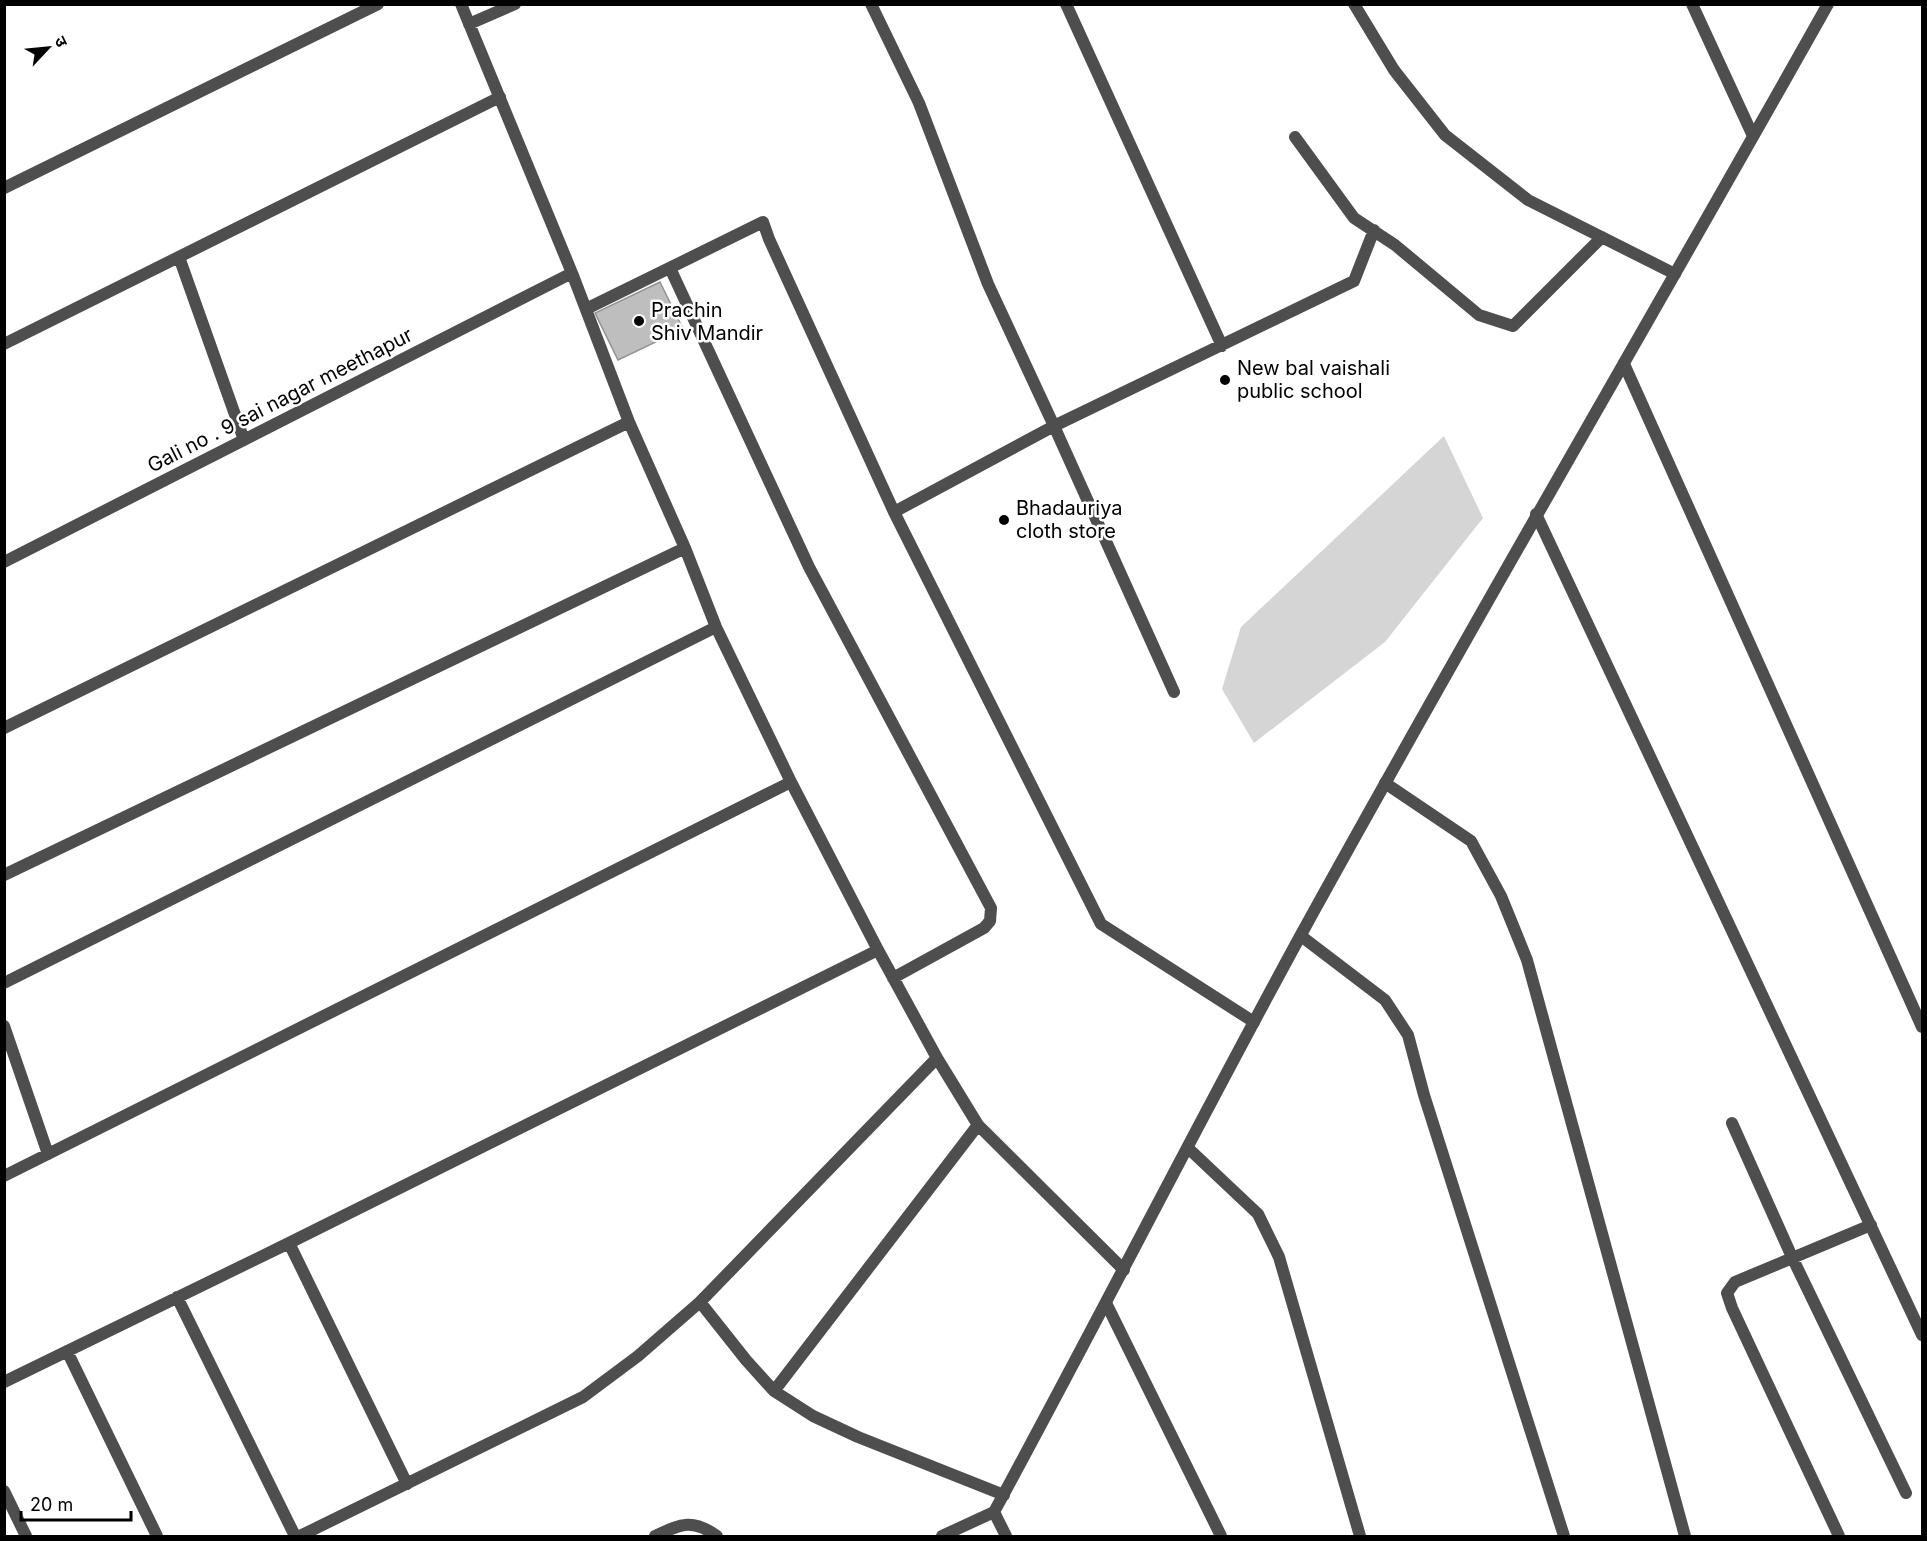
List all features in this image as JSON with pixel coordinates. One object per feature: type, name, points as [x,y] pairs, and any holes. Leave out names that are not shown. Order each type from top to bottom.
[{"type":"street","points":[[4,188],[378,4]]},
{"type":"street","points":[[461,4],[573,273],[629,422],[685,548],[716,627],[791,782],[878,950],[937,1058],[978,1125],[1124,1270]]},
{"type":"street","points":[[469,24],[515,4]]},
{"type":"street","points":[[871,4],[920,104],[988,284],[1174,692]]},
{"type":"street","points":[[1066,4],[1222,346]]},
{"type":"street","points":[[1354,4],[1394,70],[1445,135],[1528,200],[1675,274]]},
{"type":"street","points":[[1692,4],[1754,136]]},
{"type":"street","points":[[942,1536],[994,1512],[1004,1495],[1300,936],[1536,514],[1624,364],[1828,4]]},
{"type":"street","points":[[4,344],[500,97]]},
{"type":"street","points":[[1294,137],[1354,218],[1395,245],[1479,315],[1513,326],[1602,237]]},
{"type":"street","points":[[586,309],[763,222],[894,512],[1101,924],[1254,1022]]},
{"type":"street","points":[[894,512],[1054,426],[1354,281],[1374,230]]},
{"type":"street","points":[[179,257],[244,440]]},
{"type":"street","points":[[670,268],[809,567],[991,908],[990,921],[984,928],[893,978]]},
{"type":"street","name":"Gali no . 9 sai nagar meethapur","points":[[4,562],[573,273]]},
{"type":"street","points":[[1624,364],[1923,1027]]},
{"type":"street","points":[[4,728],[629,422]]},
{"type":"street","points":[[1536,514],[1923,1335]]},
{"type":"street","points":[[4,875],[685,548]]},
{"type":"street","points":[[4,983],[716,627]]},
{"type":"street","points":[[4,1176],[791,782]]},
{"type":"street","points":[[1385,783],[1471,841],[1501,896],[1527,960],[1685,1536]]},
{"type":"street","points":[[1300,936],[1385,1000],[1408,1035],[1424,1095],[1564,1536]]},
{"type":"street","points":[[4,1382],[878,950]]},
{"type":"street","points":[[4,1026],[48,1154]]},
{"type":"street","points":[[300,1536],[583,1397],[638,1356],[700,1302],[937,1058]]},
{"type":"street","points":[[1732,1123],[1792,1257],[1906,1494]]},
{"type":"street","points":[[774,1391],[978,1125]]},
{"type":"street","points":[[1188,1148],[1258,1214],[1279,1257],[1360,1536]]},
{"type":"street","points":[[1839,1536],[1727,1293],[1735,1282],[1871,1225]]},
{"type":"street","points":[[289,1243],[407,1484]]},
{"type":"street","points":[[177,1297],[295,1536]]},
{"type":"street","points":[[700,1302],[774,1391],[813,1416],[858,1437],[1004,1495]]},
{"type":"street","points":[[1106,1303],[1221,1536]]},
{"type":"street","points":[[67,1351],[157,1536]]},
{"type":"street","points":[[4,1491],[26,1536]]},
{"type":"street","points":[[994,1512],[1006,1536]]},
{"type":"street","points":[[655,1536],[689,1524],[704,1527],[717,1536]]},
{"type":"shaded area","points":[[1444,436],[1483,518],[1385,642],[1254,743],[1222,689],[1241,627]]},
{"type":"building","name":"Prachin Shiv Mandir","points":[[660,282],[683,329],[618,360],[595,313]]},
{"type":"place","name":"Prachin Shiv Mandir","points":[[639,321]]},
{"type":"place","name":"New bal vaishali public school","points":[[1225,380]]},
{"type":"place","name":"Bhadauriya cloth store","points":[[1004,520]]}]
